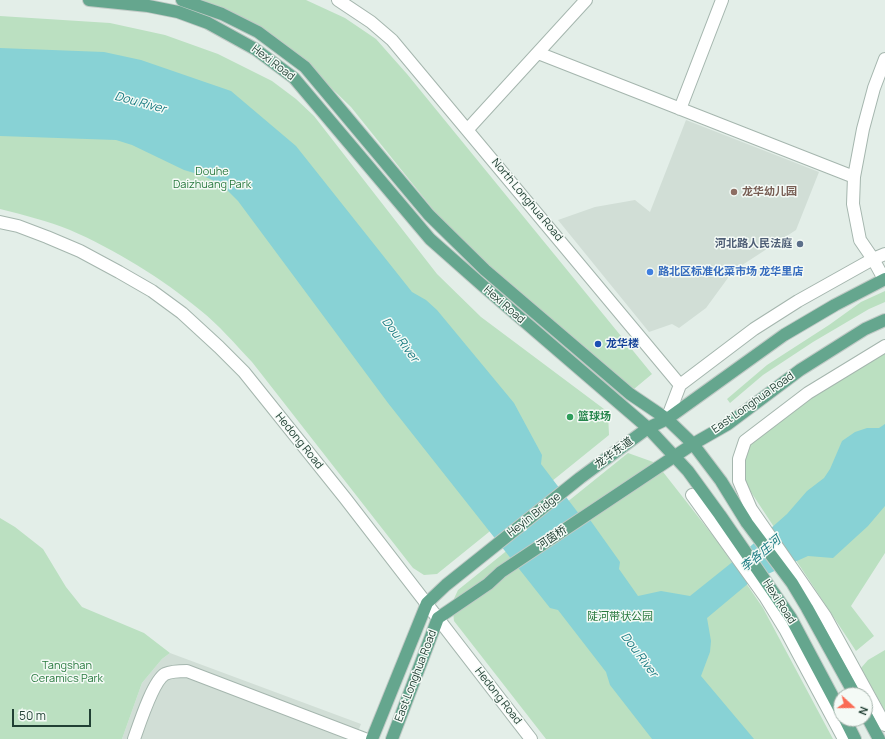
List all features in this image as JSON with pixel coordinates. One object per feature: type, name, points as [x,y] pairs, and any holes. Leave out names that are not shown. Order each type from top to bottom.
[{"type":"main road","name":"Hexi Road","points":[[89,0],[148,6],[178,12],[208,23],[261,53],[294,78],[430,239],[648,428],[688,471],[730,539],[770,595],[791,618],[833,697]]},
{"type":"main road","name":"Hexi Road","points":[[182,0],[222,14],[258,32],[305,67],[429,215],[485,270],[630,394],[667,420],[693,444],[721,480],[747,523],[794,578],[807,608],[851,687]]},
{"type":"main road","points":[[648,428],[667,420],[784,335],[835,305],[884,279]]},
{"type":"main road","name":"East Longhua Road","points":[[604,503],[693,444],[728,424],[800,370],[865,329],[885,320]]},
{"type":"main road","name":"龙华东道","points":[[580,478],[648,428]]},
{"type":"main road","name":"Heyin Bridge","points":[[427,603],[446,585],[580,478]]},
{"type":"main road","name":"河茵桥","points":[[501,572],[604,503]]},
{"type":"main road","name":"East Longhua Road","points":[[392,739],[438,618],[488,584],[501,572]]},
{"type":"main road","name":"East Longhua Road","points":[[372,739],[427,603]]},
{"type":"main road","points":[[849,727],[855,739]]},
{"type":"main road","points":[[873,727],[879,739]]},
{"type":"street","name":"North Longhua Road","points":[[338,0],[371,22],[392,40],[468,129],[680,385]]},
{"type":"street","points":[[468,129],[586,0]]},
{"type":"street","points":[[680,109],[722,0]]},
{"type":"street","points":[[538,53],[854,177]]},
{"type":"street","points":[[884,279],[860,240],[853,204],[854,177],[863,129],[879,87],[885,59]]},
{"type":"street","name":"Hedong Road","points":[[0,222],[18,226],[80,251],[152,291],[182,313],[244,372],[427,603],[531,739]]},
{"type":"street","points":[[667,420],[680,385],[754,330],[798,301],[873,259],[885,254]]},
{"type":"street","points":[[885,346],[808,393],[745,441],[739,459],[739,481],[751,509],[794,578],[825,616],[885,725]]},
{"type":"street","points":[[692,495],[730,539]]},
{"type":"street","points":[[770,595],[785,629],[844,739]]},
{"type":"street","points":[[134,739],[156,683],[164,675],[176,671],[187,671],[365,739]]},
{"type":"shaded area","points":[[686,120],[819,172],[796,230],[733,271],[706,308],[679,328],[672,324],[649,332],[558,220],[595,207],[635,200],[650,212]]},
{"type":"shaded area","points":[[170,653],[361,724],[355,739],[122,739],[142,683],[162,659]]},
{"type":"green space","points":[[197,0],[306,0],[345,18],[376,39],[407,74],[652,374],[634,389],[495,275],[444,223],[351,107],[289,47],[224,10]]},
{"type":"green space","name":"Douhe Daizhuang Park","points":[[0,16],[110,23],[165,35],[218,54],[272,81],[296,99],[314,116],[437,274],[481,317],[608,412],[609,435],[437,574],[424,575],[413,568],[252,362],[207,316],[186,298],[154,276],[104,246],[62,227],[36,218],[0,209]]},
{"type":"green space","points":[[885,291],[885,302],[869,309],[813,342],[763,375],[730,403],[727,399],[767,365],[829,325],[861,302]]},
{"type":"green space","points":[[885,350],[885,553],[851,606],[874,636],[856,651],[741,477],[748,445],[794,409],[846,372]]},
{"type":"green space","name":"陡河带状公园","points":[[628,453],[656,463],[718,542],[763,608],[833,739],[546,739],[454,621],[452,603],[458,590]]},
{"type":"green space","name":"Tangshan Ceramics Park","points":[[0,518],[15,527],[43,549],[66,587],[82,607],[144,633],[170,653],[162,659],[142,683],[122,739],[0,739]]},
{"type":"green space","points":[[885,650],[885,711],[873,687],[861,668],[868,660]]},
{"type":"water","points":[[0,48],[104,52],[141,60],[231,91],[296,146],[412,292],[426,300],[437,310],[514,403],[542,455],[541,464],[579,514],[588,517],[620,562],[619,569],[638,596],[661,591],[690,596],[735,560],[787,514],[807,491],[824,478],[830,469],[842,441],[855,432],[867,428],[879,428],[885,424],[885,506],[868,526],[833,558],[808,556],[750,582],[707,618],[711,641],[710,652],[701,676],[754,739],[652,739],[610,685],[606,672],[558,610],[550,608],[388,403],[238,201],[221,184],[201,175],[184,170],[132,145],[116,140],[0,136]]},
{"type":"place","name":"龙华幼儿园","points":[[734,192]]},
{"type":"place","name":"河北路人民法庭","points":[[800,244]]},
{"type":"place","name":"路北区标准化菜市场 龙华里店","points":[[650,272]]},
{"type":"place","name":"龙华楼","points":[[598,344]]},
{"type":"place","name":"篮球场","points":[[570,417]]},
{"type":"water label","name":"Dou River","points":[[140,103]]},
{"type":"water label","name":"Dou River","points":[[400,340]]},
{"type":"water label","name":"李各庄河","points":[[761,554]]},
{"type":"water label","name":"Dou River","points":[[639,655]]}]
